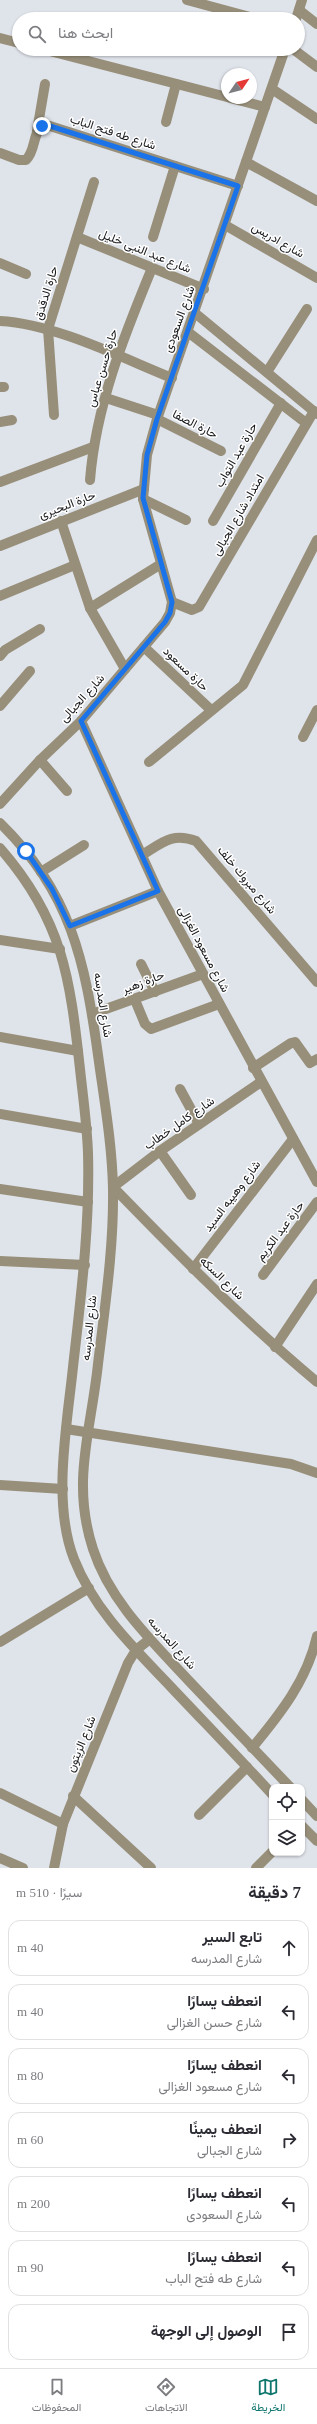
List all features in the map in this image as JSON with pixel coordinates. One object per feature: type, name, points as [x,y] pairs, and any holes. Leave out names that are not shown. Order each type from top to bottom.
[{"type":"street","points":[[187,0],[231,12]]},
{"type":"street","points":[[298,12],[302,0]]},
{"type":"street","points":[[305,19],[317,24]]},
{"type":"street","points":[[0,38],[12,41]]},
{"type":"street","points":[[69,56],[221,96]]},
{"type":"street","name":"شارع السعودى","points":[[172,602],[144,494],[147,455],[158,417],[204,289],[283,56]]},
{"type":"street","points":[[302,56],[317,67]]},
{"type":"street","points":[[0,153],[19,160],[26,160],[31,155],[45,84]]},
{"type":"street","points":[[166,122],[176,84]]},
{"type":"street","points":[[272,89],[317,119]]},
{"type":"street","points":[[253,104],[265,107]]},
{"type":"street","name":"شارع طه فتح الباب","points":[[37,130],[42,126],[50,126],[238,186]]},
{"type":"street","points":[[246,162],[317,201]]},
{"type":"street","points":[[153,237],[175,166]]},
{"type":"street","name":"حارة الدقدق","points":[[54,415],[48,329],[94,182]]},
{"type":"street","name":"شارع ادريس","points":[[225,225],[317,278]]},
{"type":"street","name":"شارع عبد النبى خليل","points":[[77,237],[204,289]]},
{"type":"street","points":[[0,263],[26,274]]},
{"type":"street","name":"حارة حسن عباس","points":[[90,480],[93,447],[116,355],[152,268]]},
{"type":"street","points":[[250,379],[263,369],[307,309]]},
{"type":"street","points":[[195,313],[315,412]]},
{"type":"street","points":[[0,321],[15,322],[48,329],[172,378]]},
{"type":"street","points":[[188,332],[306,423]]},
{"type":"street","name":"حارة الصفا","points":[[106,398],[158,417],[221,451]]},
{"type":"street","name":"حارة عبد التواب","points":[[213,521],[281,403]]},
{"type":"street","name":"امتداد شارع الجبالى","points":[[172,602],[192,610],[199,607],[306,423],[315,412]]},
{"type":"street","points":[[0,422],[12,420]]},
{"type":"street","points":[[0,482],[93,447]]},
{"type":"street","points":[[144,494],[186,520]]},
{"type":"street","name":"حارة البحيرى","points":[[0,546],[61,521],[144,494]]},
{"type":"street","points":[[61,521],[90,608],[125,669]]},
{"type":"street","points":[[149,762],[243,684],[317,540]]},
{"type":"street","points":[[0,596],[75,564]]},
{"type":"street","points":[[90,608],[161,564]]},
{"type":"street","name":"شارع الجبالى","points":[[0,804],[40,760],[81,721],[165,622],[170,613],[172,602]]},
{"type":"street","points":[[0,656],[5,650],[40,629]]},
{"type":"street","name":"حارة مسعود","points":[[144,647],[211,710]]},
{"type":"street","points":[[0,706],[30,671]]},
{"type":"street","points":[[303,737],[317,710]]},
{"type":"street","name":"شارع مسعود الغزالى","points":[[81,721],[158,891],[218,1004],[317,1182]]},
{"type":"street","points":[[40,760],[67,791]]},
{"type":"street","name":"شارع المدرسه","points":[[0,823],[41,872],[70,926],[84,969],[92,1014],[109,1135],[113,1187],[108,1276],[98,1367],[81,1478],[88,1533],[94,1552],[111,1590],[150,1639],[287,1784]]},
{"type":"street","name":"شارع مبروك خلف","points":[[142,855],[170,838],[184,837],[196,841],[317,982]]},
{"type":"street","points":[[41,872],[84,845]]},
{"type":"street","name":"شارع المدرسه","points":[[0,848],[14,864],[41,905],[60,949],[71,992],[86,1129],[88,1202],[84,1265],[66,1429],[63,1489],[68,1541],[78,1568],[106,1615],[136,1650],[269,1791]]},
{"type":"street","points":[[70,926],[158,891]]},
{"type":"street","points":[[0,940],[60,949]]},
{"type":"street","points":[[141,964],[155,992]]},
{"type":"street","name":"حارة زهير","points":[[92,1014],[135,1000],[202,974]]},
{"type":"street","points":[[135,1000],[145,1024],[151,1029],[218,1004]]},
{"type":"street","points":[[0,1037],[78,1051]]},
{"type":"street","points":[[253,1068],[291,1043],[298,1045],[310,1063],[317,1058]]},
{"type":"street","name":"شارع كامل خطاب","points":[[113,1187],[160,1151],[261,1082]]},
{"type":"street","points":[[180,1089],[199,1124]]},
{"type":"street","points":[[0,1114],[86,1129]]},
{"type":"street","name":"شارع وهيبه السيد","points":[[193,1269],[293,1139]]},
{"type":"street","points":[[160,1151],[191,1195]]},
{"type":"street","name":"شارع السكه","points":[[113,1187],[193,1269],[275,1347],[317,1382]]},
{"type":"street","points":[[0,1189],[88,1202]]},
{"type":"street","name":"حارة عبد الكريم","points":[[263,1275],[317,1202]]},
{"type":"street","points":[[0,1261],[84,1265]]},
{"type":"street","points":[[275,1347],[317,1284]]},
{"type":"street","points":[[66,1429],[291,1464],[317,1474]]},
{"type":"street","points":[[0,1485],[63,1489]]},
{"type":"street","points":[[0,1642],[89,1588]]},
{"type":"street","points":[[252,1748],[284,1710],[305,1674],[317,1636]]},
{"type":"street","name":"شارع الزيتون","points":[[57,1866],[63,1824],[73,1796],[128,1663],[136,1650],[150,1639]]},
{"type":"street","points":[[199,1815],[246,1767]]},
{"type":"street","points":[[0,1793],[63,1824]]},
{"type":"street","points":[[73,1796],[151,1868]]},
{"type":"street","points":[[305,1803],[317,1816]]},
{"type":"street","points":[[305,1829],[317,1841]]},
{"type":"street","points":[[256,1868],[269,1855]]},
{"type":"street","points":[[0,1858],[23,1868]]},
{"type":"route","points":[[26,851],[52,889],[70,926],[158,891],[81,721],[165,622],[170,613],[172,602],[143,498],[147,455],[157,419],[204,289],[238,186],[50,126],[42,126]]}]
